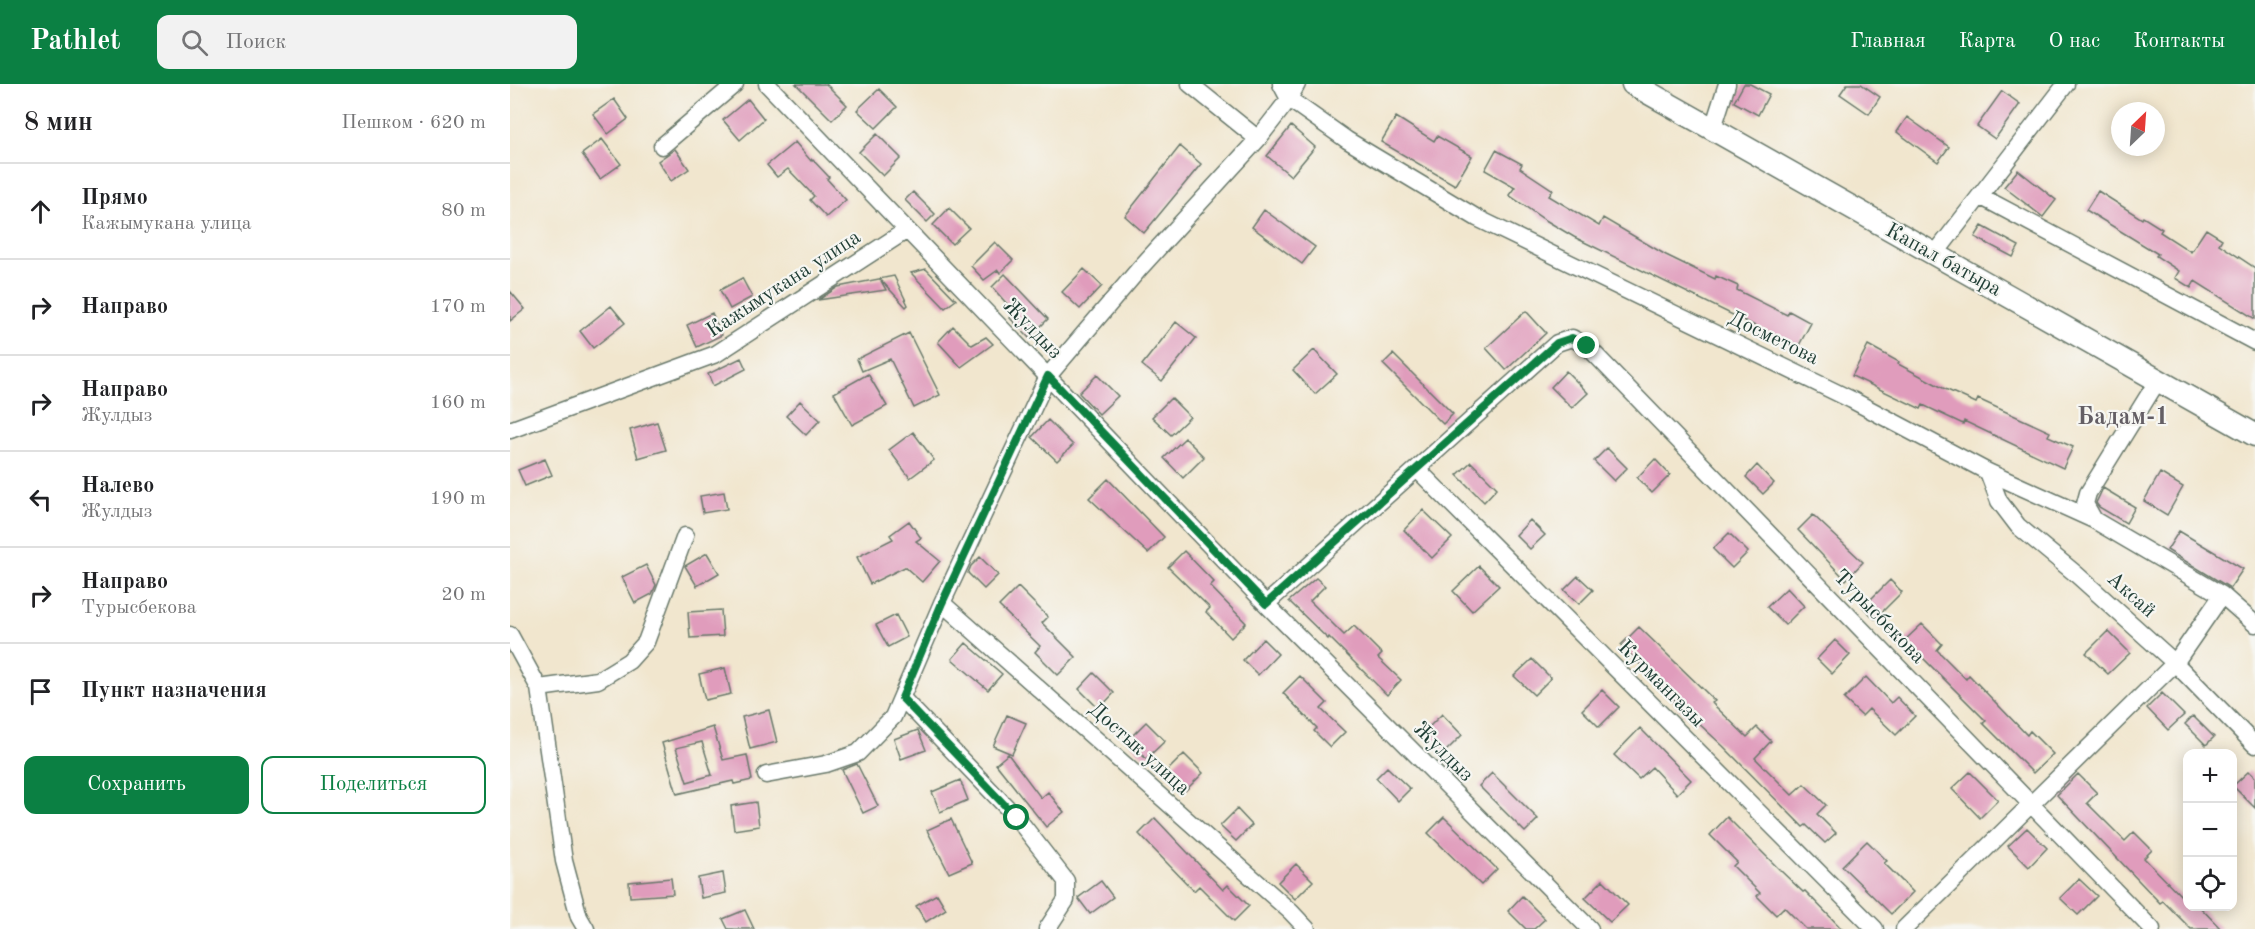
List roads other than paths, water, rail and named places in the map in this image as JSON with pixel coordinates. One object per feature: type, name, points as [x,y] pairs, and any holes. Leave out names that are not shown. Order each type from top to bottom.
[{"type":"main road","name":"Капал батыра","points":[[1634,84],[2255,435]]},
{"type":"street","points":[[662,146],[735,84]]},
{"type":"street","name":"Жулдыз","points":[[767,84],[1266,604],[1590,929]]},
{"type":"street","points":[[1190,84],[1258,139]]},
{"type":"street","points":[[1713,128],[1727,84]]},
{"type":"street","points":[[1935,254],[2066,84]]},
{"type":"street","points":[[766,775],[826,764],[858,753],[893,717],[942,603],[1048,376],[1140,268],[1258,139],[1289,89]]},
{"type":"street","name":"Досметова","points":[[1289,89],[1356,146],[1477,218],[1852,400],[1988,472],[2094,520],[2222,595],[2255,624]]},
{"type":"street","points":[[1980,196],[2255,342]]},
{"type":"street","name":"Кажымукана улица","points":[[510,429],[716,354],[907,230]]},
{"type":"street","name":"Турысбекова","points":[[1417,469],[1557,343],[1572,338],[1587,346],[2152,929]]},
{"type":"street","points":[[2094,520],[2085,504],[2088,493],[2158,380]]},
{"type":"street","points":[[1266,604],[1417,469]]},
{"type":"street","name":"Курмангазы","points":[[1417,469],[1875,929]]},
{"type":"street","name":"Аксай","points":[[1988,472],[1999,501],[2018,526],[2076,574],[2175,663],[2255,745]]},
{"type":"street","points":[[539,688],[598,681],[629,661],[646,642],[685,536]]},
{"type":"street","points":[[1904,929],[2175,663],[2222,595]]},
{"type":"street","name":"Достык улица","points":[[942,603],[1282,904],[1306,929]]},
{"type":"street","points":[[510,635],[539,688],[564,861],[579,917],[586,929]]},
{"type":"street","points":[[902,698],[1017,818],[1066,881],[1066,900],[1047,929]]},
{"type":"district","name":"Бадам-1","points":[[2123,416]]}]
